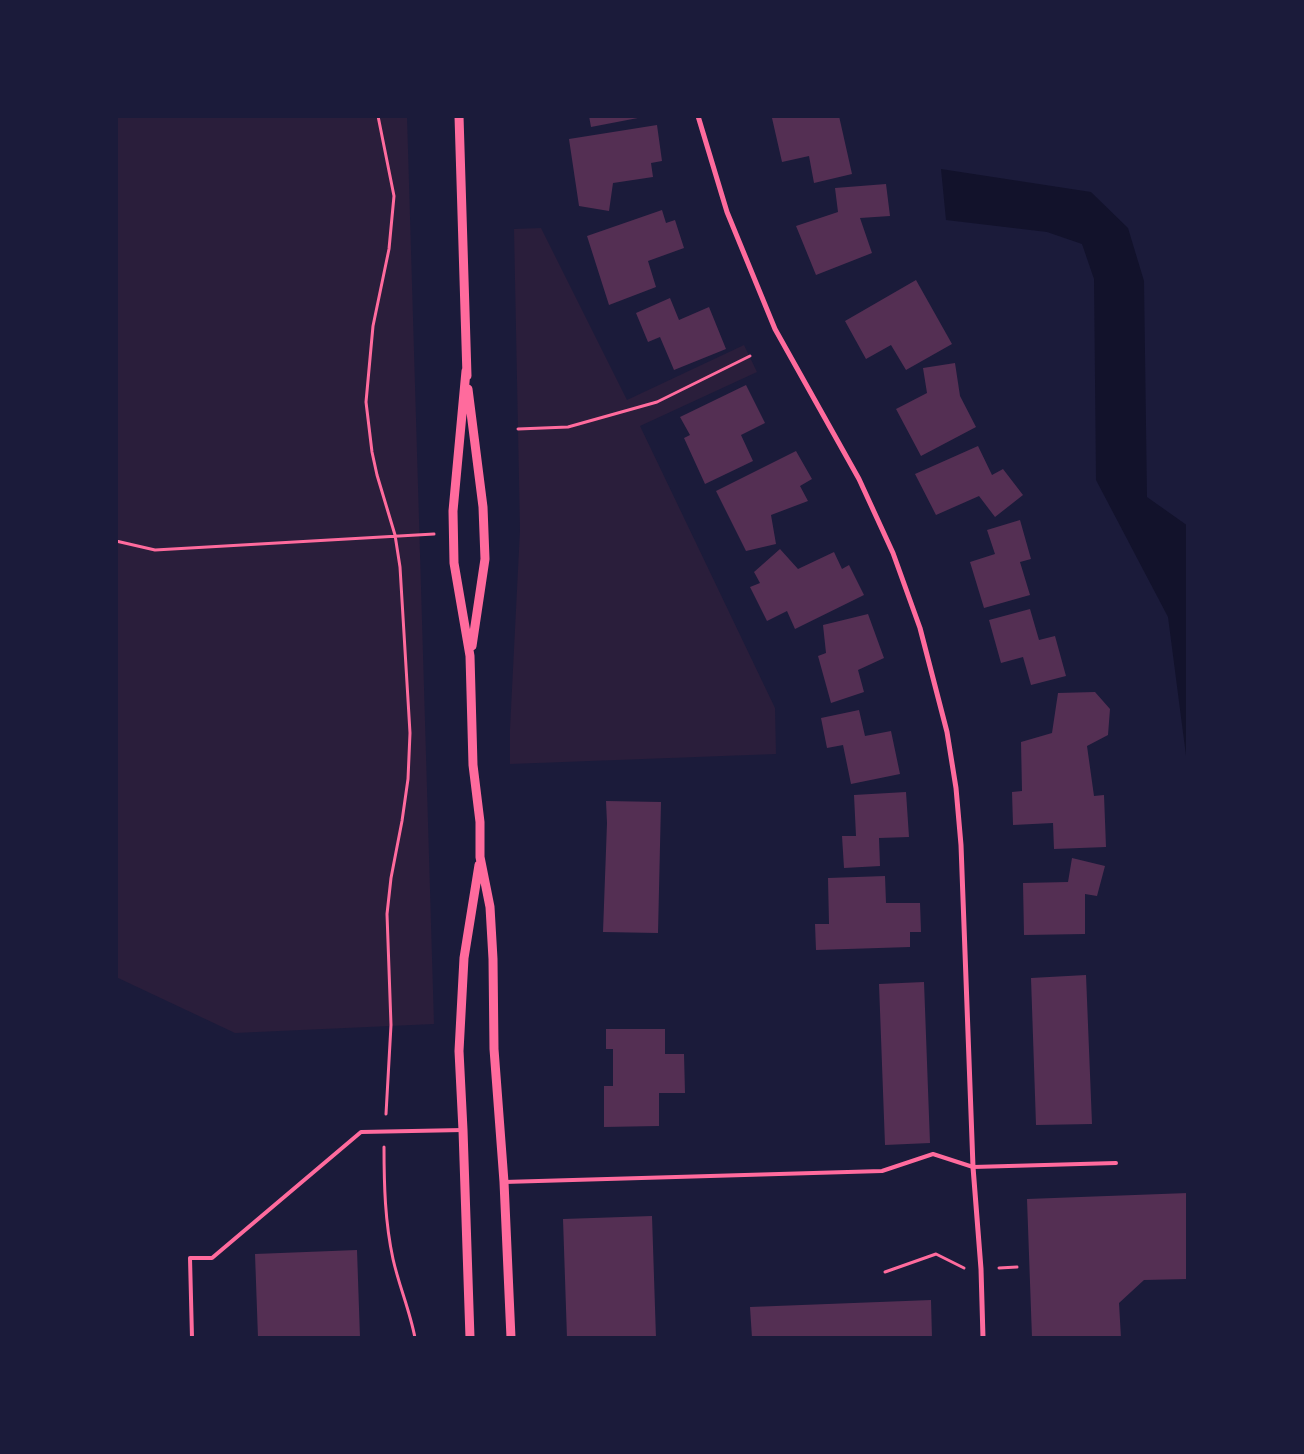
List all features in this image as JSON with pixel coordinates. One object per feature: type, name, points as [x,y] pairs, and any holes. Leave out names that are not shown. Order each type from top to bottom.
[{"type":"street","points":[[459,116],[466,371],[483,507],[485,559],[470,656]]},
{"type":"street","points":[[698,116],[727,212],[775,329],[859,479],[893,553],[920,628],[947,732],[956,788],[960,836],[973,1167],[981,1269],[982,1338]]},
{"type":"street","points":[[466,371],[453,511],[454,563],[470,656],[473,765],[480,822],[480,858],[464,967],[459,1051],[464,1130],[470,1338]]},
{"type":"street","points":[[480,858],[490,907],[493,950],[494,1049],[504,1182],[511,1338]]},
{"type":"lane","points":[[192,1338],[190,1258],[212,1258],[361,1132],[464,1130]]},
{"type":"lane","points":[[504,1182],[882,1171],[933,1154],[973,1167],[1116,1163]]},
{"type":"path","points":[[378,116],[394,196],[388,249],[373,326],[366,402],[372,452],[377,476],[395,536],[400,567],[410,733],[402,821],[391,878],[387,914],[390,947],[391,1026],[384,1185],[387,1224],[394,1261],[416,1338]]},
{"type":"path","points":[[518,429],[568,427],[657,402],[750,356]]},
{"type":"path","points":[[116,541],[154,550],[395,536]]},
{"type":"path","points":[[886,1272],[936,1254],[967,1270]]},
{"type":"path","points":[[997,1268],[1017,1268]]},
{"type":"shaded area","points":[[116,116],[407,116],[434,1024],[235,1033],[116,977]]},
{"type":"shaded area","points":[[941,169],[1091,192],[1128,228],[1144,281],[1147,497],[1188,526],[1188,771],[1168,617],[1096,480],[1094,279],[1082,244],[1047,232],[946,220]]},
{"type":"shaded area","points":[[541,228],[627,400],[744,345],[757,372],[640,426],[775,708],[776,754],[510,764],[520,530],[514,229]]},
{"type":"building","points":[[589,116],[643,116],[643,117],[591,127]]},
{"type":"building","points":[[778,116],[839,116],[852,174],[814,183],[809,156],[782,162],[772,118]]},
{"type":"building","points":[[657,125],[662,161],[651,163],[653,177],[613,183],[609,211],[579,206],[569,139]]},
{"type":"building","points":[[886,184],[890,216],[860,218],[872,253],[816,275],[796,226],[838,212],[835,188]]},
{"type":"building","points":[[662,210],[666,223],[675,220],[684,248],[648,261],[656,287],[609,305],[587,236]]},
{"type":"building","points":[[916,280],[952,344],[906,370],[891,345],[866,359],[845,321]]},
{"type":"building","points":[[670,298],[679,320],[709,307],[726,349],[674,370],[660,337],[648,342],[636,313]]},
{"type":"building","points":[[955,363],[960,396],[976,427],[921,456],[896,409],[927,393],[923,368]]},
{"type":"building","points":[[746,385],[765,423],[741,435],[753,461],[705,484],[684,438],[690,435],[680,417]]},
{"type":"building","points":[[978,446],[992,475],[1003,469],[1023,495],[995,517],[979,496],[936,515],[915,474]]},
{"type":"building","points":[[796,451],[812,479],[800,486],[808,501],[771,515],[776,544],[746,551],[716,491]]},
{"type":"building","points":[[1020,520],[1031,559],[1020,562],[1030,595],[984,608],[970,562],[995,554],[987,530]]},
{"type":"building","points":[[780,549],[798,569],[834,552],[842,569],[849,565],[864,595],[795,629],[787,611],[767,621],[750,587],[760,583],[754,572]]},
{"type":"building","points":[[1030,609],[1039,640],[1055,636],[1066,676],[1031,685],[1023,657],[1001,663],[989,620]]},
{"type":"building","points":[[868,614],[884,658],[858,670],[864,692],[831,703],[818,656],[826,653],[823,625]]},
{"type":"building","points":[[1095,692],[1110,709],[1108,735],[1087,746],[1094,796],[1104,795],[1106,847],[1054,849],[1053,823],[1013,825],[1012,792],[1022,791],[1021,742],[1052,733],[1058,693]]},
{"type":"building","points":[[859,710],[865,736],[891,731],[900,774],[851,784],[843,745],[827,748],[821,718]]},
{"type":"building","points":[[906,792],[909,837],[879,838],[880,866],[844,868],[842,836],[856,836],[854,795]]},
{"type":"building","points":[[606,801],[661,802],[658,933],[603,932],[607,823]]},
{"type":"building","points":[[1072,858],[1105,866],[1097,896],[1085,894],[1085,934],[1024,935],[1023,883],[1068,882]]},
{"type":"building","points":[[885,876],[886,903],[920,903],[921,932],[910,932],[910,947],[816,950],[815,924],[829,924],[828,878]]},
{"type":"building","points":[[1086,975],[1092,1124],[1036,1125],[1031,978]]},
{"type":"building","points":[[924,982],[930,1143],[885,1145],[879,984]]},
{"type":"building","points":[[606,1029],[665,1029],[665,1054],[684,1054],[685,1093],[659,1093],[659,1126],[604,1127],[604,1086],[613,1086],[613,1049],[606,1049]]},
{"type":"building","points":[[1188,1193],[1188,1279],[1144,1280],[1119,1303],[1121,1338],[1032,1338],[1027,1199]]},
{"type":"building","points":[[652,1216],[656,1338],[567,1338],[563,1219]]},
{"type":"building","points":[[357,1250],[360,1338],[258,1338],[255,1254]]},
{"type":"building","points":[[931,1300],[932,1338],[752,1338],[750,1307]]}]
